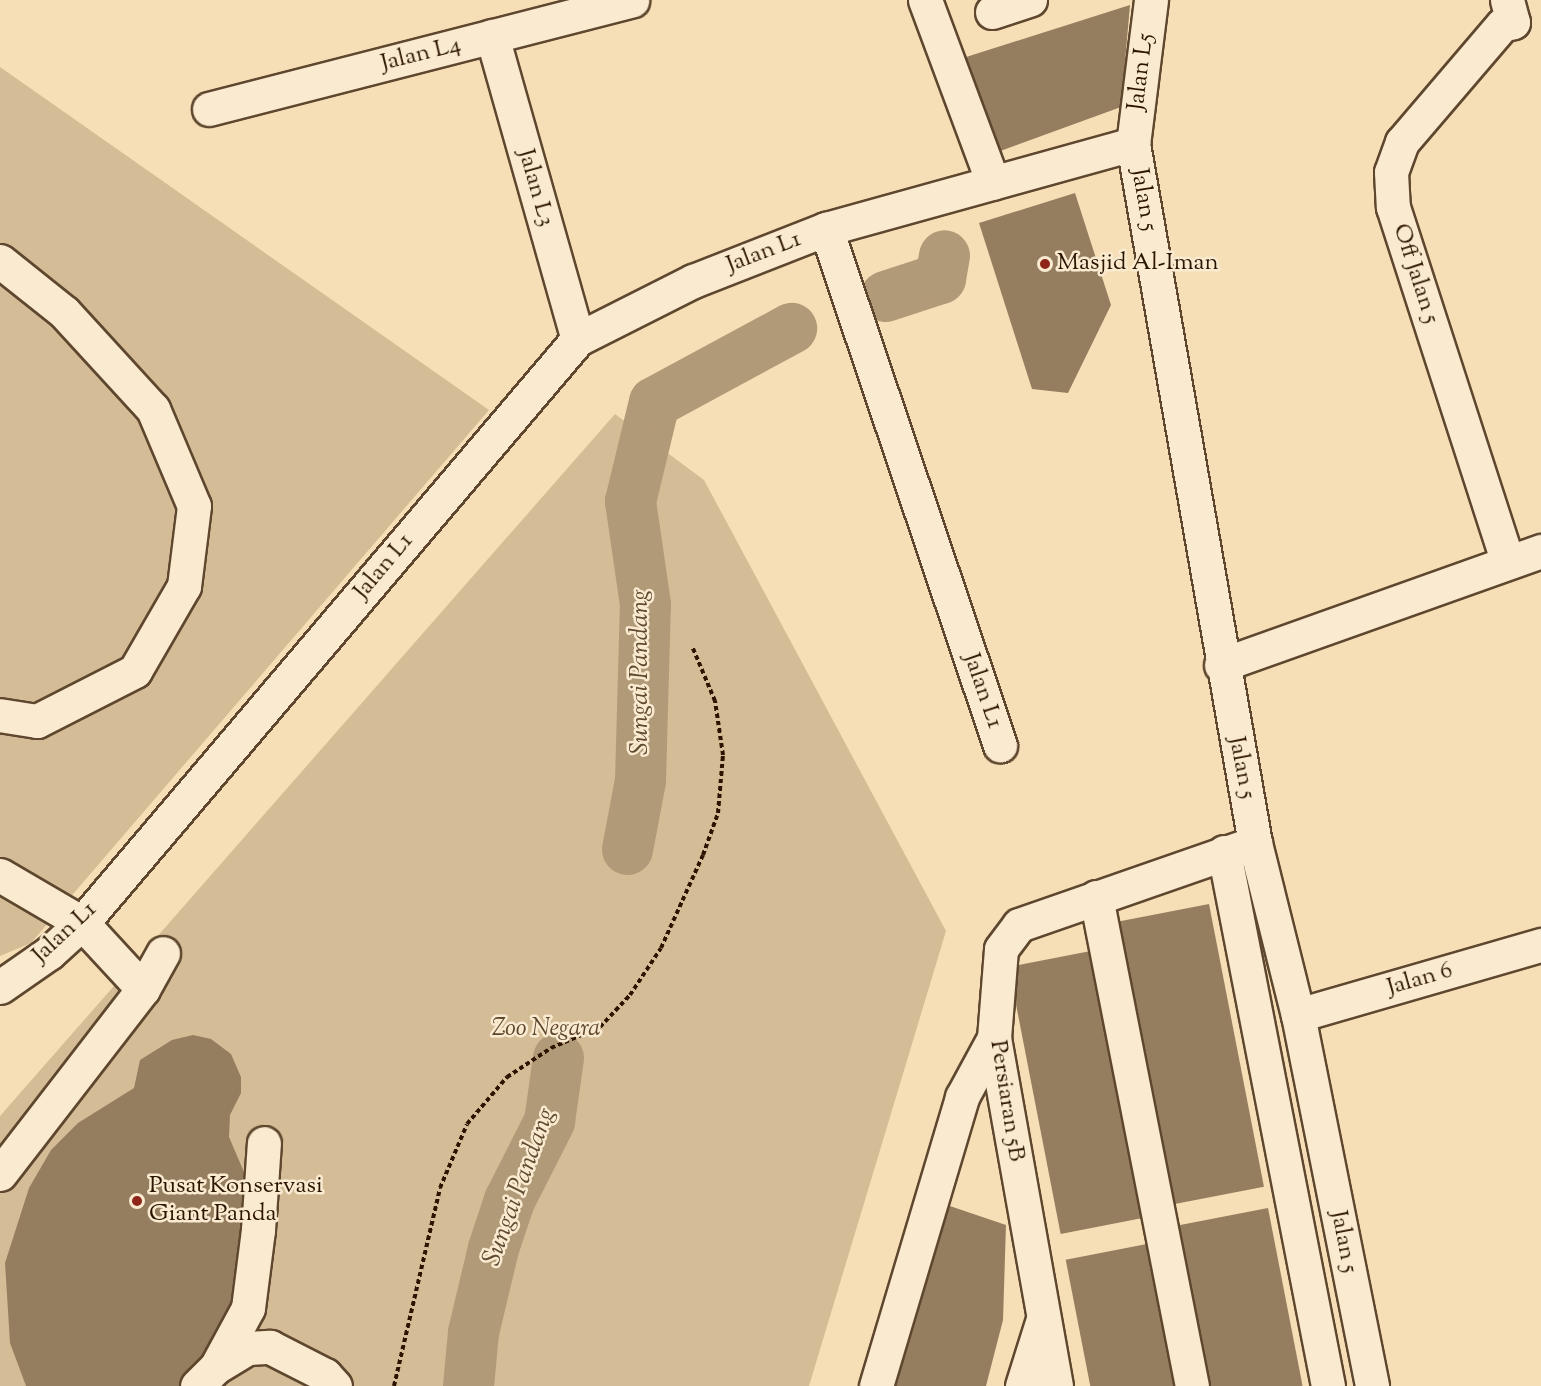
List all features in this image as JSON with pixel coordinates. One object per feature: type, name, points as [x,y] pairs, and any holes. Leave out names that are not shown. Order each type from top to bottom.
[{"type":"street","name":"Jalan L4","points":[[209,109],[632,0]]},
{"type":"street","points":[[925,0],[993,183]]},
{"type":"street","points":[[992,12],[1030,0]]},
{"type":"street","name":"Jalan L5","points":[[1133,144],[1151,0]]},
{"type":"street","name":"Off Jalan 5","points":[[1508,562],[1393,207],[1391,172],[1402,142],[1502,25],[1510,11]]},
{"type":"street","name":"Jalan L3","points":[[492,36],[578,339]]},
{"type":"street","name":"Jalan L1","points":[[0,987],[49,953],[82,922],[578,339],[693,281],[826,229],[1133,144]]},
{"type":"street","name":"Jalan 5","points":[[1133,144],[1221,665],[1255,843],[1298,1015],[1372,1386]]},
{"type":"street","name":"Jalan L1","points":[[826,229],[1000,745]]},
{"type":"street","points":[[0,261],[64,312],[153,409],[194,506],[184,586],[135,671],[38,721],[0,715]]},
{"type":"street","points":[[1221,665],[1541,551]]},
{"type":"street","name":"Persiaran 5B","points":[[1056,1386],[994,1038],[1001,949],[1019,925],[1255,843]]},
{"type":"street","name":"Jalan 5","points":[[1224,852],[1328,1386]]},
{"type":"street","points":[[0,875],[82,922],[142,989]]},
{"type":"street","points":[[1096,897],[1192,1386]]},
{"type":"street","name":"Jalan 6","points":[[1298,1015],[1541,945]]},
{"type":"street","points":[[0,1174],[142,989],[163,952]]},
{"type":"street","points":[[876,1386],[951,1129],[962,1097],[994,1038]]},
{"type":"street","points":[[207,1377],[248,1308],[264,1143]]},
{"type":"street","points":[[1022,1386],[1043,1319]]},
{"type":"street","points":[[207,1377],[248,1348],[270,1347],[325,1375],[335,1386]]},
{"type":"path","points":[[394,1386],[440,1188],[467,1124],[507,1077],[551,1048],[600,1027],[630,995],[661,948],[703,855],[718,813],[723,755],[715,701],[692,646]]},
{"type":"green space","points":[[0,67],[489,410],[31,943],[0,956]]},
{"type":"green space","name":"Zoo Negara","points":[[615,414],[704,480],[946,931],[809,1386],[0,1386],[0,1116]]},
{"type":"building","points":[[1130,5],[1121,107],[995,153],[963,58]]},
{"type":"building","name":"Masjid Al-Iman","points":[[1075,193],[1111,305],[1068,393],[1032,389],[979,223]]},
{"type":"building","points":[[1209,904],[1264,1187],[1166,1206],[1111,923]]},
{"type":"building","points":[[1101,949],[1153,1216],[1061,1234],[1009,967]]},
{"type":"building","name":"Pusat Konservasi Giant Panda","points":[[193,1035],[211,1039],[231,1054],[241,1077],[241,1093],[230,1115],[229,1137],[247,1179],[242,1289],[188,1386],[26,1386],[10,1343],[5,1263],[29,1188],[51,1150],[78,1123],[134,1088],[140,1060],[172,1040]]},
{"type":"building","points":[[941,1203],[1006,1225],[1003,1320],[986,1386],[888,1386]]},
{"type":"building","points":[[1268,1208],[1303,1386],[1201,1386],[1170,1227]]},
{"type":"building","points":[[1157,1242],[1185,1386],[1090,1386],[1066,1260]]},
{"type":"waterway","name":"Sungai Pandang","points":[[885,296],[940,278],[944,255]]},
{"type":"waterway","name":"Sungai Pandang","points":[[627,849],[640,780],[645,604],[630,501],[654,402],[791,328]]},
{"type":"waterway","name":"Sungai Pandang","points":[[468,1386],[473,1332],[493,1248],[509,1200],[549,1121],[558,1058]]},
{"type":"place","name":"Masjid Al-Iman","points":[[1045,264]]},
{"type":"place","name":"Pusat Konservasi Giant Panda","points":[[137,1201]]}]
